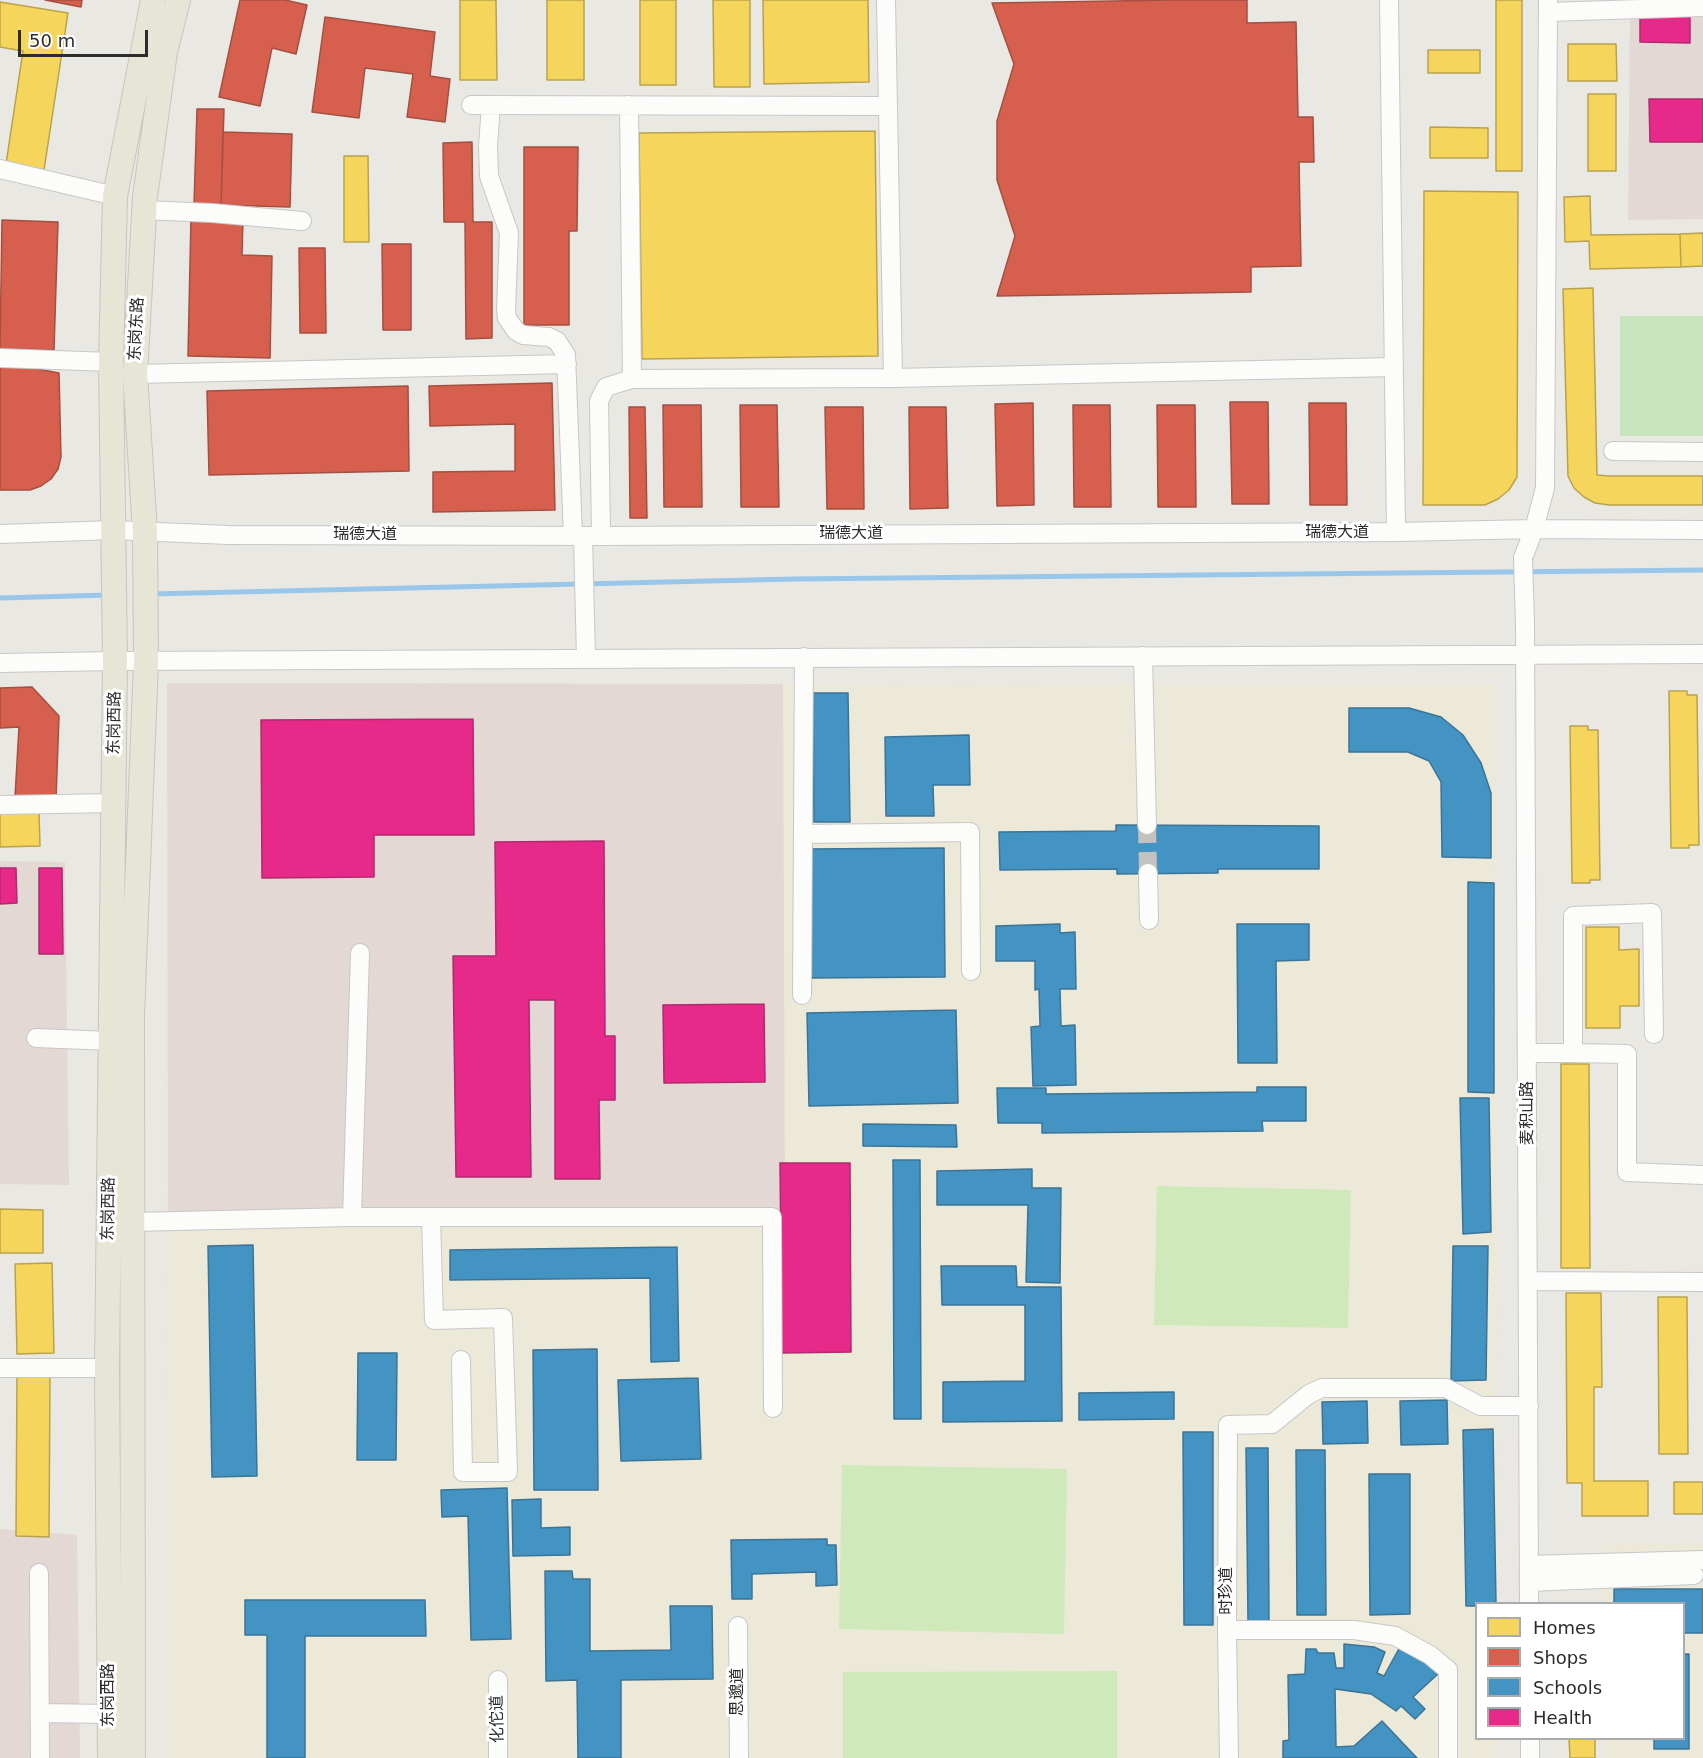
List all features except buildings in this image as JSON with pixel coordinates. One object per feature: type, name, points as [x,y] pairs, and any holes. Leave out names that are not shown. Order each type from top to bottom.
[{"type":"main road","name":"东岗东路","points":[[115,661],[111,362],[115,196],[153,0]]},
{"type":"main road","name":"东岗东路","points":[[146,662],[145,532],[135,374],[144,210],[165,52],[178,0]]},
{"type":"main road","name":"东岗西路","points":[[110,1758],[107,1368],[115,661]]},
{"type":"main road","name":"东岗西路","points":[[132,1758],[132,1015],[146,662]]},
{"type":"street","points":[[886,0],[893,378]]},
{"type":"street","points":[[1389,0],[1396,532]]},
{"type":"street","points":[[1534,529],[1545,488],[1548,6],[1703,7]]},
{"type":"street","points":[[471,105],[888,106]]},
{"type":"street","points":[[491,105],[488,146],[489,176],[508,233],[507,318],[516,331],[523,335],[549,337],[557,341],[566,355],[586,536]]},
{"type":"street","points":[[629,105],[633,379]]},
{"type":"street","points":[[0,169],[115,196]]},
{"type":"street","points":[[144,210],[302,221]]},
{"type":"street","points":[[0,358],[111,362]]},
{"type":"street","points":[[135,374],[567,364]]},
{"type":"street","points":[[586,659],[584,560],[599,401],[606,387],[633,379],[893,378],[1394,367]]},
{"type":"street","points":[[1613,451],[1703,452]]},
{"type":"street","name":"瑞德大道","points":[[0,534],[113,541],[145,532],[228,535],[586,536],[1396,532],[1534,529],[1703,530]]},
{"type":"street","name":"麦积山路","points":[[1529,1602],[1526,654],[1523,558],[1534,529]]},
{"type":"street","points":[[0,663],[1703,654]]},
{"type":"street","points":[[1143,656],[1147,825]]},
{"type":"street","points":[[802,995],[804,657]]},
{"type":"street","points":[[0,805],[114,803]]},
{"type":"street","points":[[803,834],[970,832],[971,971]]},
{"type":"street","points":[[1148,873],[1149,920]]},
{"type":"street","points":[[1573,1053],[1573,916],[1652,913],[1654,1034]]},
{"type":"street","points":[[352,1217],[360,953]]},
{"type":"street","points":[[36,1038],[111,1041]]},
{"type":"street","points":[[1527,1053],[1627,1054],[1627,1172],[1703,1175]]},
{"type":"street","points":[[132,1222],[352,1217],[772,1217],[773,1408]]},
{"type":"street","points":[[431,1217],[434,1320],[503,1318],[508,1472],[463,1472],[461,1360]]},
{"type":"street","points":[[1528,1281],[1703,1282]]},
{"type":"street","points":[[0,1368],[107,1368]]},
{"type":"street","name":"时珍道","points":[[1229,1758],[1228,1425],[1272,1424],[1309,1395],[1322,1388],[1446,1388],[1480,1406],[1529,1406]]},
{"type":"street","points":[[1529,1573],[1698,1568]]},
{"type":"street","points":[[39,1573],[40,1758]]},
{"type":"street","name":"思邈道","points":[[738,1626],[739,1758]]},
{"type":"street","points":[[1227,1630],[1354,1630],[1395,1636],[1430,1655],[1448,1670],[1448,1758]]},
{"type":"street","name":"化佗道","points":[[498,1680],[498,1758]]},
{"type":"street","points":[[41,1713],[109,1714]]},
{"type":"street","points":[[1530,1740],[1530,1758]]},
{"type":"shaded area","points":[[1630,14],[1703,14],[1703,219],[1628,220]]},
{"type":"shaded area","points":[[167,683],[1495,684],[1497,1602],[1475,1602],[1475,1740],[1497,1740],[1497,1758],[168,1758]]},
{"type":"shaded area","points":[[167,683],[783,684],[785,1210],[168,1217]]},
{"type":"shaded area","points":[[0,861],[65,862],[69,1185],[0,1184]]},
{"type":"shaded area","points":[[0,1529],[77,1535],[80,1758],[0,1758]]},
{"type":"shaded area","points":[[1703,1543],[1703,1758],[1605,1758],[1605,1740],[1685,1740],[1685,1602],[1602,1602],[1601,1545]]},
{"type":"green space","points":[[1620,316],[1703,316],[1703,436],[1620,436]]},
{"type":"green space","points":[[1157,1186],[1351,1190],[1348,1328],[1154,1325]]},
{"type":"green space","points":[[842,1465],[1067,1469],[1064,1634],[839,1629]]},
{"type":"green space","points":[[1117,1671],[1117,1758],[843,1758],[843,1672]]},
{"type":"waterway","points":[[151,594],[795,579],[1703,570]]},
{"type":"waterway","points":[[0,598],[109,595]]},
{"type":"tunnel","points":[[1147,825],[1148,873]]}]
